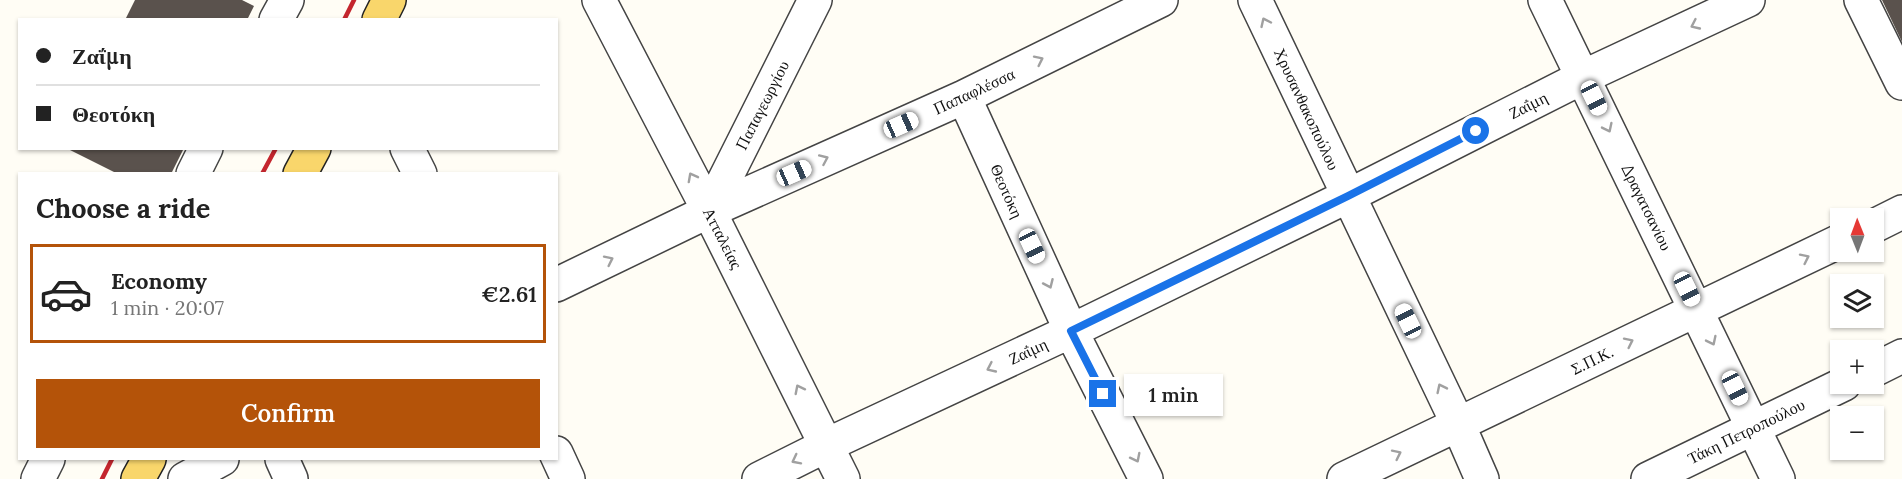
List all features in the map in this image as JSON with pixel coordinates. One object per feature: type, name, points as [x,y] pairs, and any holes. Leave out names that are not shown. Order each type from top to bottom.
[{"type":"main road","points":[[380,18],[389,0]]},
{"type":"main road","points":[[301,172],[313,150]]},
{"type":"main road","points":[[138,479],[148,460]]},
{"type":"street","points":[[277,18],[287,0]]},
{"type":"street","name":"Ατταλείας","points":[[599,0],[709,211],[843,479]]},
{"type":"street","name":"Παπαγεωργίου","points":[[709,211],[815,0]]},
{"type":"street","name":"Παπαφλέσσα","points":[[558,284],[709,211],[964,96],[1161,0]]},
{"type":"street","name":"Χρυσανθακοπούλου","points":[[1255,0],[1458,424],[1482,479]]},
{"type":"street","name":"Δραγατσανίου","points":[[1545,0],[1778,479]]},
{"type":"street","name":"Ζαΐμη","points":[[759,479],[1071,331],[1348,196],[1583,77],[1748,0]]},
{"type":"street","points":[[1861,0],[1902,83]]},
{"type":"street","name":"Θεοτόκη","points":[[964,96],[1071,331],[1146,479]]},
{"type":"street","points":[[194,172],[205,150]]},
{"type":"street","points":[[408,150],[419,172]]},
{"type":"street","points":[[1884,221],[1902,212]]},
{"type":"street","name":"Σ.Π.Κ.","points":[[1344,479],[1830,246]]},
{"type":"street","points":[[1884,364],[1902,356]]},
{"type":"street","name":"Τάκη Πετροπούλου","points":[[1648,479],[1830,391]]},
{"type":"street","points":[[558,457],[568,479]]},
{"type":"street","points":[[38,479],[48,460]]},
{"type":"street","points":[[185,479],[220,460]]},
{"type":"street","points":[[282,460],[291,479]]},
{"type":"building","points":[[135,0],[242,0],[254,6],[248,18],[126,18]]},
{"type":"building","points":[[1882,0],[1902,0],[1902,42]]},
{"type":"building","points":[[70,150],[183,150],[172,172],[114,172]]},
{"type":"railway","points":[[345,18],[354,0]]},
{"type":"railway","points":[[263,172],[275,150]]},
{"type":"railway","points":[[102,479],[112,460]]},
{"type":"route","points":[[1103,394],[1071,331],[1476,131]]}]
